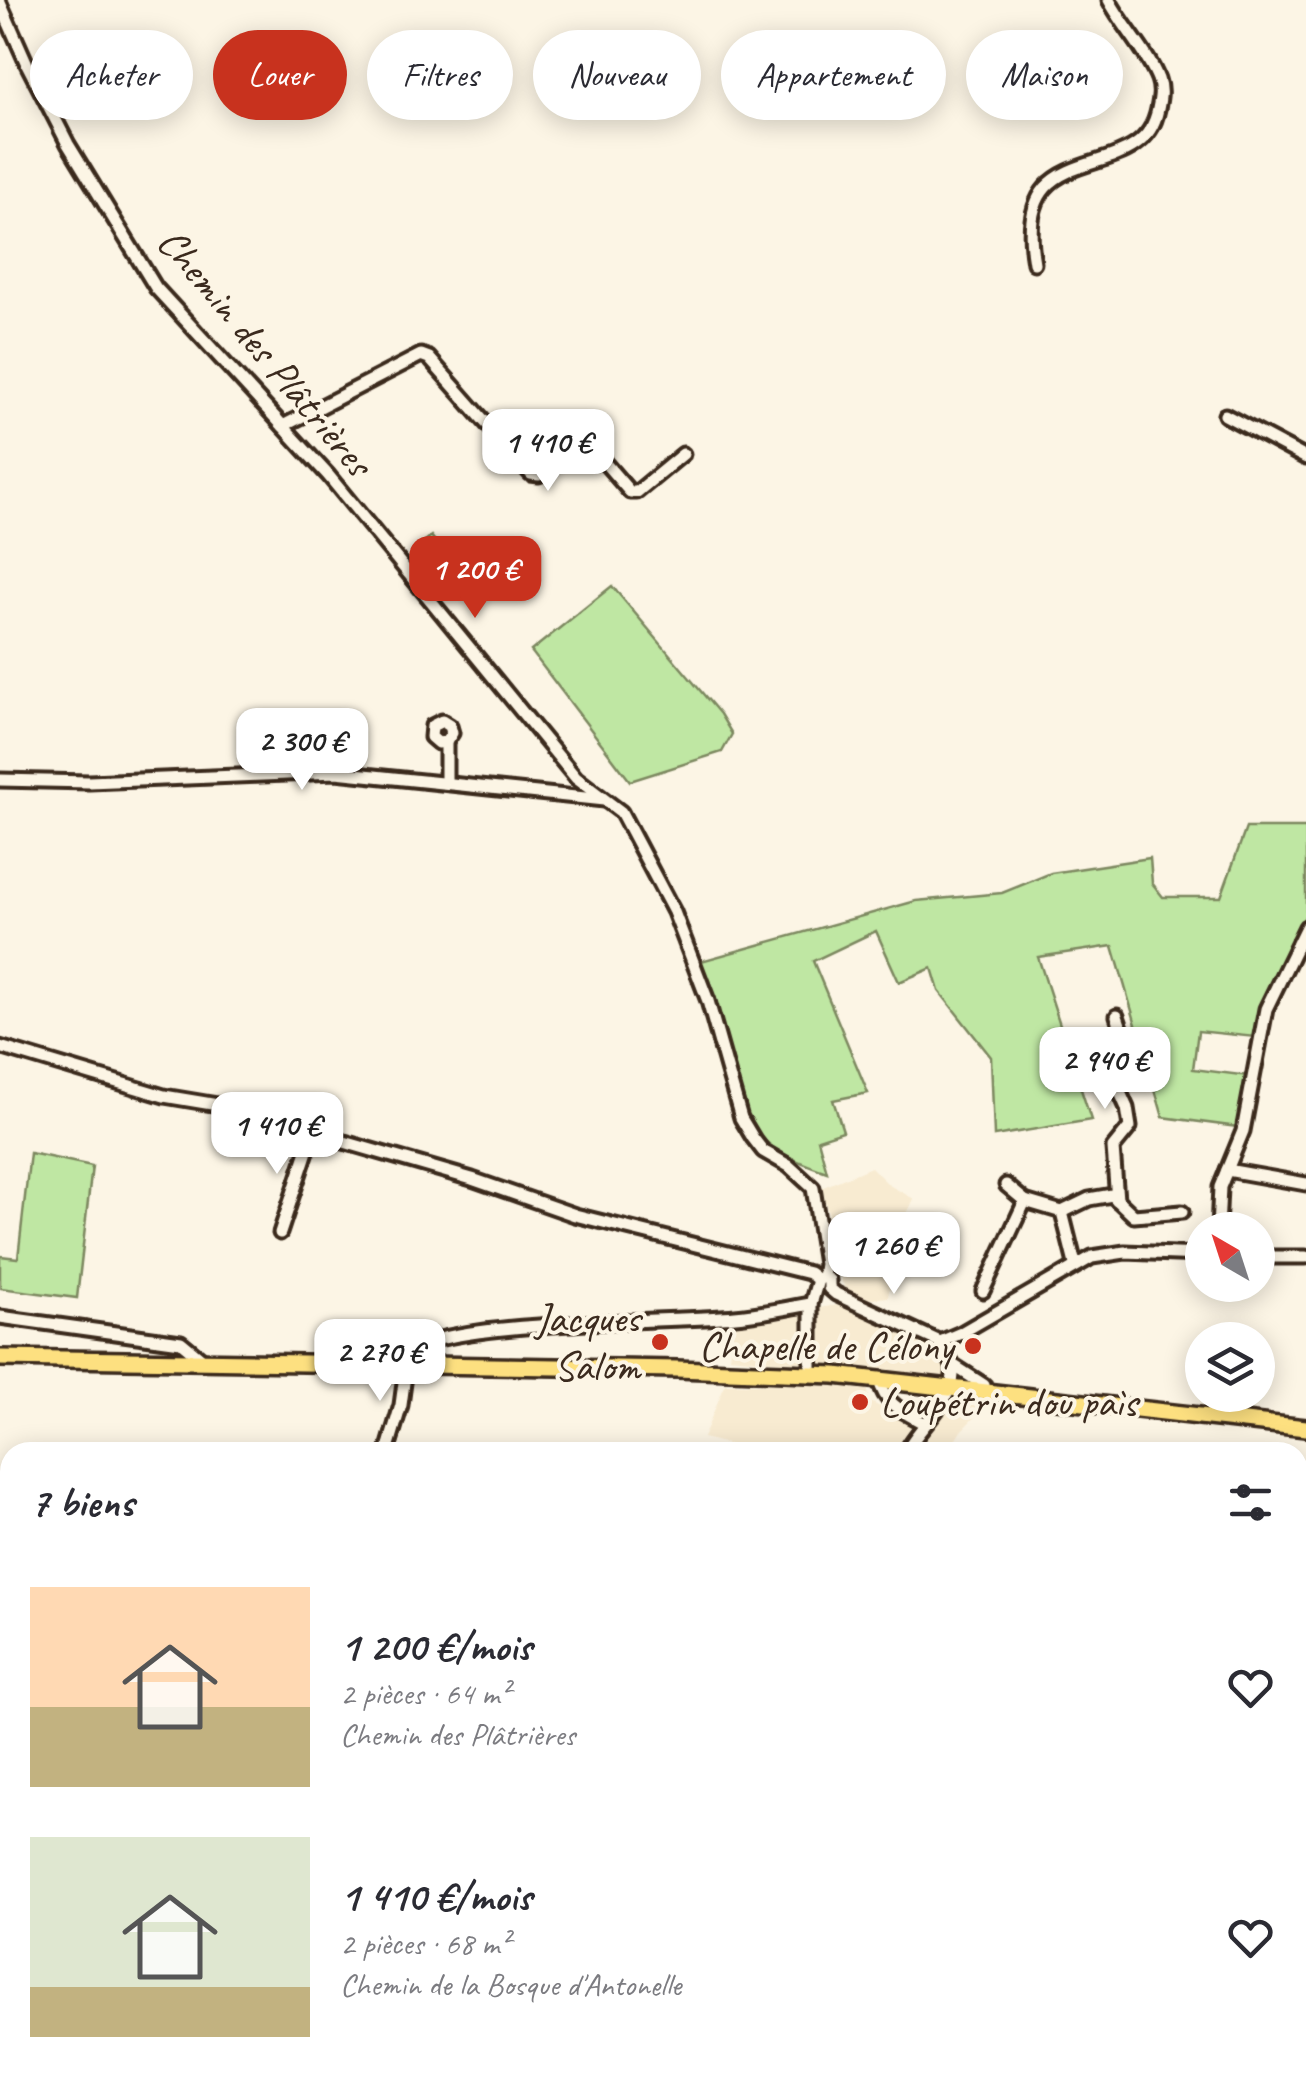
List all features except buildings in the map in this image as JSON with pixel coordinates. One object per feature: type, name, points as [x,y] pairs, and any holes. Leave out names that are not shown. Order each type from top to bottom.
[{"type":"main road","points":[[0,1358],[812,1372],[951,1379],[1096,1404]]},
{"type":"main road","points":[[812,1372],[879,1380],[951,1379],[1096,1404],[1306,1428]]},
{"type":"street","points":[[1034,263],[1030,241],[1039,194],[1052,180],[1140,143],[1155,127],[1161,93],[1158,78],[1109,0]]},
{"type":"street","name":"Chemin des Plâtrières","points":[[0,2],[26,64],[68,144],[156,288],[340,490],[576,778],[620,812],[674,912],[708,1001],[741,1118],[763,1151],[789,1166],[813,1188],[825,1264],[822,1283]]},
{"type":"street","points":[[283,426],[420,355],[429,358],[531,474],[539,475],[586,441],[630,492],[637,492],[683,454]]},
{"type":"street","points":[[1225,415],[1306,458]]},
{"type":"street","points":[[446,742],[446,782]]},
{"type":"street","points":[[0,780],[89,782],[336,772],[606,801]]},
{"type":"street","points":[[1219,1212],[1220,1187],[1243,1131],[1266,1009],[1306,927]]},
{"type":"street","points":[[1117,1016],[1128,1052],[1114,1079],[1127,1108],[1130,1127],[1113,1148],[1117,1200]]},
{"type":"street","points":[[0,1047],[164,1096],[254,1112],[472,1179],[575,1216],[808,1273],[940,1342],[1092,1257],[1125,1252],[1185,1255]]},
{"type":"street","points":[[280,1233],[313,1133]]},
{"type":"street","points":[[1227,1170],[1306,1184]]},
{"type":"street","points":[[1006,1185],[1025,1201],[1062,1212],[1089,1199],[1112,1195],[1134,1216],[1182,1212]]},
{"type":"street","points":[[983,1291],[1025,1201]]},
{"type":"street","points":[[1062,1212],[1075,1264]]},
{"type":"street","points":[[1275,1257],[1306,1258]]},
{"type":"street","points":[[812,1372],[811,1304],[822,1283]]},
{"type":"street","points":[[389,1442],[401,1405],[409,1350],[456,1335],[520,1327],[736,1316],[811,1304]]},
{"type":"street","points":[[0,1317],[181,1342],[204,1361]]},
{"type":"street","points":[[912,1442],[951,1379],[940,1342]]},
{"type":"street","points":[[879,1380],[883,1396],[898,1410],[924,1423]]},
{"type":"shaded area","points":[[871,1167],[889,1185],[914,1199],[901,1226],[888,1297],[869,1299],[849,1293],[842,1282],[829,1241],[834,1232],[821,1188]]},
{"type":"shaded area","points":[[838,1305],[913,1333],[948,1366],[945,1378],[729,1357],[734,1321]]},
{"type":"shaded area","points":[[867,1383],[869,1401],[912,1424],[903,1442],[719,1442],[703,1438],[725,1384]]},
{"type":"shaded area","points":[[948,1397],[990,1401],[954,1442],[918,1442]]},
{"type":"green space","points":[[431,536],[462,575],[444,590],[412,552]]},
{"type":"green space","points":[[612,586],[720,714],[732,734],[722,752],[630,781],[531,651]]},
{"type":"green space","points":[[1246,828],[1306,828],[1306,914],[1262,1007],[1255,1037],[1198,1031],[1193,1069],[1249,1076],[1238,1127],[1163,1117],[1113,946],[1038,957],[1091,1120],[994,1136],[991,1057],[939,991],[932,968],[899,982],[876,931],[813,961],[868,1093],[833,1100],[843,1131],[818,1139],[827,1172],[771,1146],[747,1118],[701,961],[916,901],[1002,893],[1051,873],[1150,858],[1152,883],[1163,897],[1221,897]]},
{"type":"green space","points":[[30,1153],[92,1166],[77,1298],[0,1288],[0,1256],[18,1258]]},
{"type":"place","name":"Jacques Salom","points":[[660,1342]]},
{"type":"place","name":"Chapelle de Célony","points":[[973,1346]]},
{"type":"place","name":"Loupétrin dou paìs","points":[[860,1402]]}]
